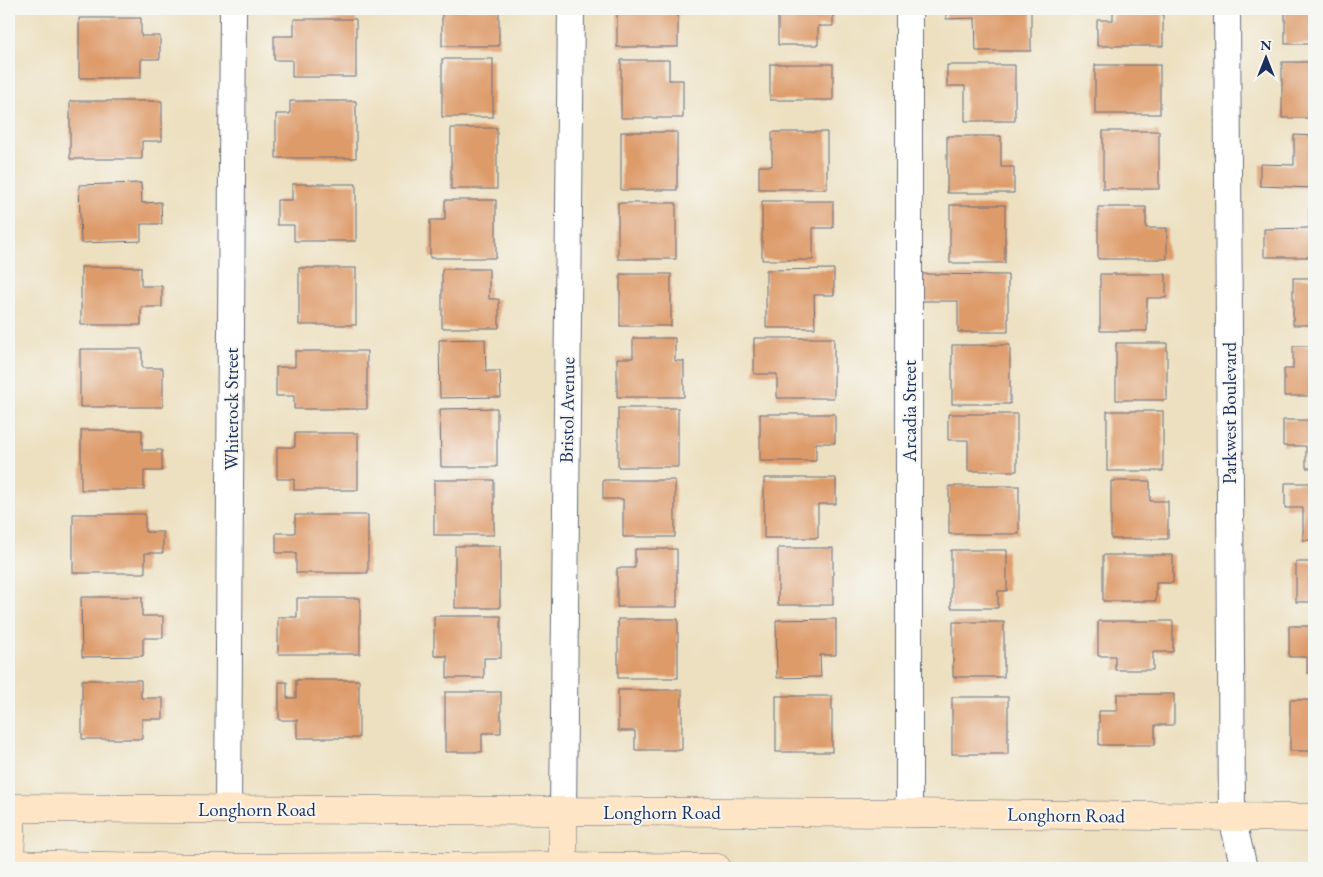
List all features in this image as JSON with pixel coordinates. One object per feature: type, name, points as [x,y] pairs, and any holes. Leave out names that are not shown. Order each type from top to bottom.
[{"type":"main road","name":"Longhorn Road","points":[[10,808],[909,813],[1314,818]]},
{"type":"main road","points":[[10,808],[9,864],[205,868],[563,866],[717,868]]},
{"type":"main road","points":[[563,812],[563,866]]},
{"type":"street","name":"Whiterock Street","points":[[228,809],[233,9]]},
{"type":"street","name":"Bristol Avenue","points":[[563,812],[571,9]]},
{"type":"street","name":"Arcadia Street","points":[[909,9],[909,813]]},
{"type":"street","name":"Parkwest Boulevard","points":[[1227,9],[1232,818],[1244,868]]},
{"type":"building","points":[[442,9],[499,9],[499,46],[442,46]]},
{"type":"building","points":[[617,9],[678,9],[678,47],[617,47]]},
{"type":"building","points":[[778,9],[833,9],[833,26],[818,26],[818,45],[778,45]]},
{"type":"building","points":[[946,9],[1031,9],[1031,51],[976,51],[975,18],[946,19]]},
{"type":"building","points":[[1113,9],[1163,9],[1163,46],[1097,46],[1097,20],[1113,20]]},
{"type":"building","points":[[1285,9],[1314,9],[1314,44],[1285,44]]},
{"type":"building","points":[[79,18],[141,18],[141,36],[160,36],[160,59],[141,59],[141,78],[79,78]]},
{"type":"building","points":[[294,19],[356,19],[356,77],[292,77],[292,60],[274,60],[274,36],[294,36]]},
{"type":"building","points":[[442,59],[493,59],[493,117],[442,117]]},
{"type":"building","points":[[621,60],[669,60],[669,80],[683,80],[683,118],[621,118]]},
{"type":"building","points":[[1282,62],[1314,62],[1314,118],[1282,118]]},
{"type":"building","points":[[770,64],[833,64],[833,100],[770,100]]},
{"type":"building","points":[[947,65],[1015,65],[1015,121],[965,121],[965,86],[947,86]]},
{"type":"building","points":[[1095,65],[1160,65],[1160,114],[1095,114]]},
{"type":"building","points":[[70,101],[162,101],[162,141],[142,141],[142,159],[70,159]]},
{"type":"building","points":[[290,101],[356,101],[356,158],[276,158],[276,114],[290,114]]},
{"type":"building","points":[[451,128],[497,128],[497,189],[451,189]]},
{"type":"building","points":[[1103,131],[1159,131],[1159,189],[1103,189]]},
{"type":"building","points":[[621,132],[677,132],[677,190],[621,190]]},
{"type":"building","points":[[772,132],[827,132],[827,189],[759,189],[759,166],[772,166]]},
{"type":"building","points":[[1294,135],[1314,136],[1314,188],[1260,186],[1260,164],[1294,165]]},
{"type":"building","points":[[947,136],[1001,136],[1001,167],[1014,167],[1014,193],[947,193]]},
{"type":"building","points":[[141,183],[142,203],[161,202],[162,224],[141,224],[141,241],[81,243],[79,185]]},
{"type":"building","points":[[292,184],[356,184],[356,241],[294,241],[294,225],[277,225],[277,200],[292,200]]},
{"type":"building","points":[[445,200],[496,200],[496,258],[430,258],[430,220],[445,220]]},
{"type":"building","points":[[762,201],[833,201],[833,228],[813,228],[813,260],[762,260]]},
{"type":"building","points":[[618,203],[676,203],[676,259],[618,259]]},
{"type":"building","points":[[950,205],[1005,205],[1005,263],[950,263]]},
{"type":"building","points":[[1098,207],[1146,207],[1146,228],[1167,228],[1167,259],[1098,259]]},
{"type":"building","points":[[1309,209],[1314,209],[1314,257],[1264,257],[1264,229],[1309,228]]},
{"type":"building","points":[[81,267],[141,267],[141,286],[162,286],[162,307],[141,307],[141,325],[81,325]]},
{"type":"building","points":[[299,268],[356,268],[356,325],[299,325]]},
{"type":"building","points":[[442,269],[489,269],[489,299],[499,299],[499,328],[442,328]]},
{"type":"building","points":[[834,269],[834,295],[814,295],[815,328],[766,328],[766,270]]},
{"type":"building","points":[[620,274],[671,274],[671,326],[620,326]]},
{"type":"building","points":[[922,274],[1008,275],[1008,332],[958,332],[958,301],[922,301]]},
{"type":"building","points":[[1100,274],[1166,274],[1166,298],[1147,298],[1147,331],[1100,331]]},
{"type":"building","points":[[1293,278],[1314,278],[1314,325],[1293,325]]},
{"type":"building","points":[[633,338],[675,338],[675,361],[684,361],[684,397],[617,397],[617,358],[633,358]]},
{"type":"building","points":[[754,338],[834,338],[834,398],[777,398],[777,374],[754,374]]},
{"type":"building","points":[[485,339],[486,371],[500,371],[501,397],[440,398],[439,340]]},
{"type":"building","points":[[1116,343],[1167,343],[1167,400],[1116,400]]},
{"type":"building","points":[[952,345],[1010,345],[1010,404],[952,404]]},
{"type":"building","points":[[1293,346],[1314,346],[1314,396],[1284,396],[1284,369],[1293,369]]},
{"type":"building","points":[[80,349],[142,349],[142,368],[163,368],[163,407],[80,407]]},
{"type":"building","points":[[295,351],[367,351],[367,409],[294,409],[294,396],[276,396],[276,367],[295,367]]},
{"type":"building","points":[[497,408],[497,467],[441,467],[440,409]]},
{"type":"building","points":[[618,408],[678,408],[678,467],[618,467]]},
{"type":"building","points":[[1107,411],[1163,411],[1163,471],[1107,471]]},
{"type":"building","points":[[760,414],[835,414],[835,443],[816,443],[816,461],[760,461]]},
{"type":"building","points":[[948,414],[1017,414],[1017,471],[968,471],[968,440],[948,440]]},
{"type":"building","points":[[1283,420],[1314,420],[1314,468],[1306,468],[1306,446],[1283,446]]},
{"type":"building","points":[[81,430],[142,430],[142,450],[162,450],[162,471],[144,471],[144,490],[81,490]]},
{"type":"building","points":[[295,433],[358,433],[358,490],[294,490],[294,479],[277,479],[277,447],[295,447]]},
{"type":"building","points":[[764,478],[836,478],[836,504],[818,504],[818,538],[764,538]]},
{"type":"building","points":[[434,480],[494,480],[494,535],[434,535]]},
{"type":"building","points":[[603,480],[675,480],[675,537],[623,537],[623,499],[603,499]]},
{"type":"building","points":[[1111,481],[1150,481],[1150,501],[1168,501],[1168,539],[1111,539]]},
{"type":"building","points":[[1285,483],[1314,483],[1314,540],[1303,540],[1303,508],[1285,508]]},
{"type":"building","points":[[949,486],[1019,486],[1019,534],[949,534]]},
{"type":"building","points":[[73,514],[145,514],[145,532],[163,532],[163,553],[145,553],[145,573],[73,573]]},
{"type":"building","points":[[295,515],[368,515],[368,573],[296,573],[296,553],[276,553],[276,533],[295,533]]},
{"type":"building","points":[[455,546],[500,546],[500,608],[455,608]]},
{"type":"building","points":[[778,548],[833,548],[833,605],[778,605]]},
{"type":"building","points":[[635,549],[677,549],[677,607],[617,607],[617,568],[635,568]]},
{"type":"building","points":[[951,550],[1007,550],[1007,591],[998,591],[998,608],[951,608]]},
{"type":"building","points":[[1103,555],[1173,555],[1173,583],[1156,583],[1156,601],[1103,601]]},
{"type":"building","points":[[1296,562],[1314,562],[1314,602],[1296,602]]},
{"type":"building","points":[[81,597],[142,597],[142,616],[163,616],[163,638],[143,638],[143,656],[82,657]]},
{"type":"building","points":[[297,598],[360,598],[360,654],[278,654],[278,617],[297,617]]},
{"type":"building","points":[[434,616],[501,616],[501,658],[484,658],[484,678],[447,678],[447,656],[434,656]]},
{"type":"building","points":[[618,619],[678,619],[678,678],[618,678]]},
{"type":"building","points":[[836,619],[836,655],[820,655],[821,677],[777,678],[776,620]]},
{"type":"building","points":[[1098,621],[1173,621],[1173,652],[1153,652],[1153,670],[1115,670],[1115,656],[1098,656]]},
{"type":"building","points":[[953,622],[1004,622],[1004,677],[953,677]]},
{"type":"building","points":[[1289,626],[1314,626],[1314,673],[1307,673],[1307,657],[1289,657]]},
{"type":"building","points":[[82,680],[141,680],[141,698],[163,698],[163,719],[142,719],[142,739],[82,739]]},
{"type":"building","points":[[296,680],[359,680],[359,738],[297,738],[297,720],[279,720],[279,682],[287,682],[287,698],[296,698]]},
{"type":"building","points":[[618,690],[682,690],[682,750],[635,750],[635,731],[618,731]]},
{"type":"building","points":[[445,692],[501,692],[501,733],[482,733],[482,752],[445,752]]},
{"type":"building","points":[[1117,694],[1174,694],[1174,725],[1155,725],[1155,745],[1099,745],[1099,711],[1117,711]]},
{"type":"building","points":[[776,696],[832,696],[832,752],[776,752]]},
{"type":"building","points":[[952,697],[1008,697],[1008,754],[952,754]]},
{"type":"building","points":[[1290,700],[1314,700],[1314,751],[1290,751]]}]
